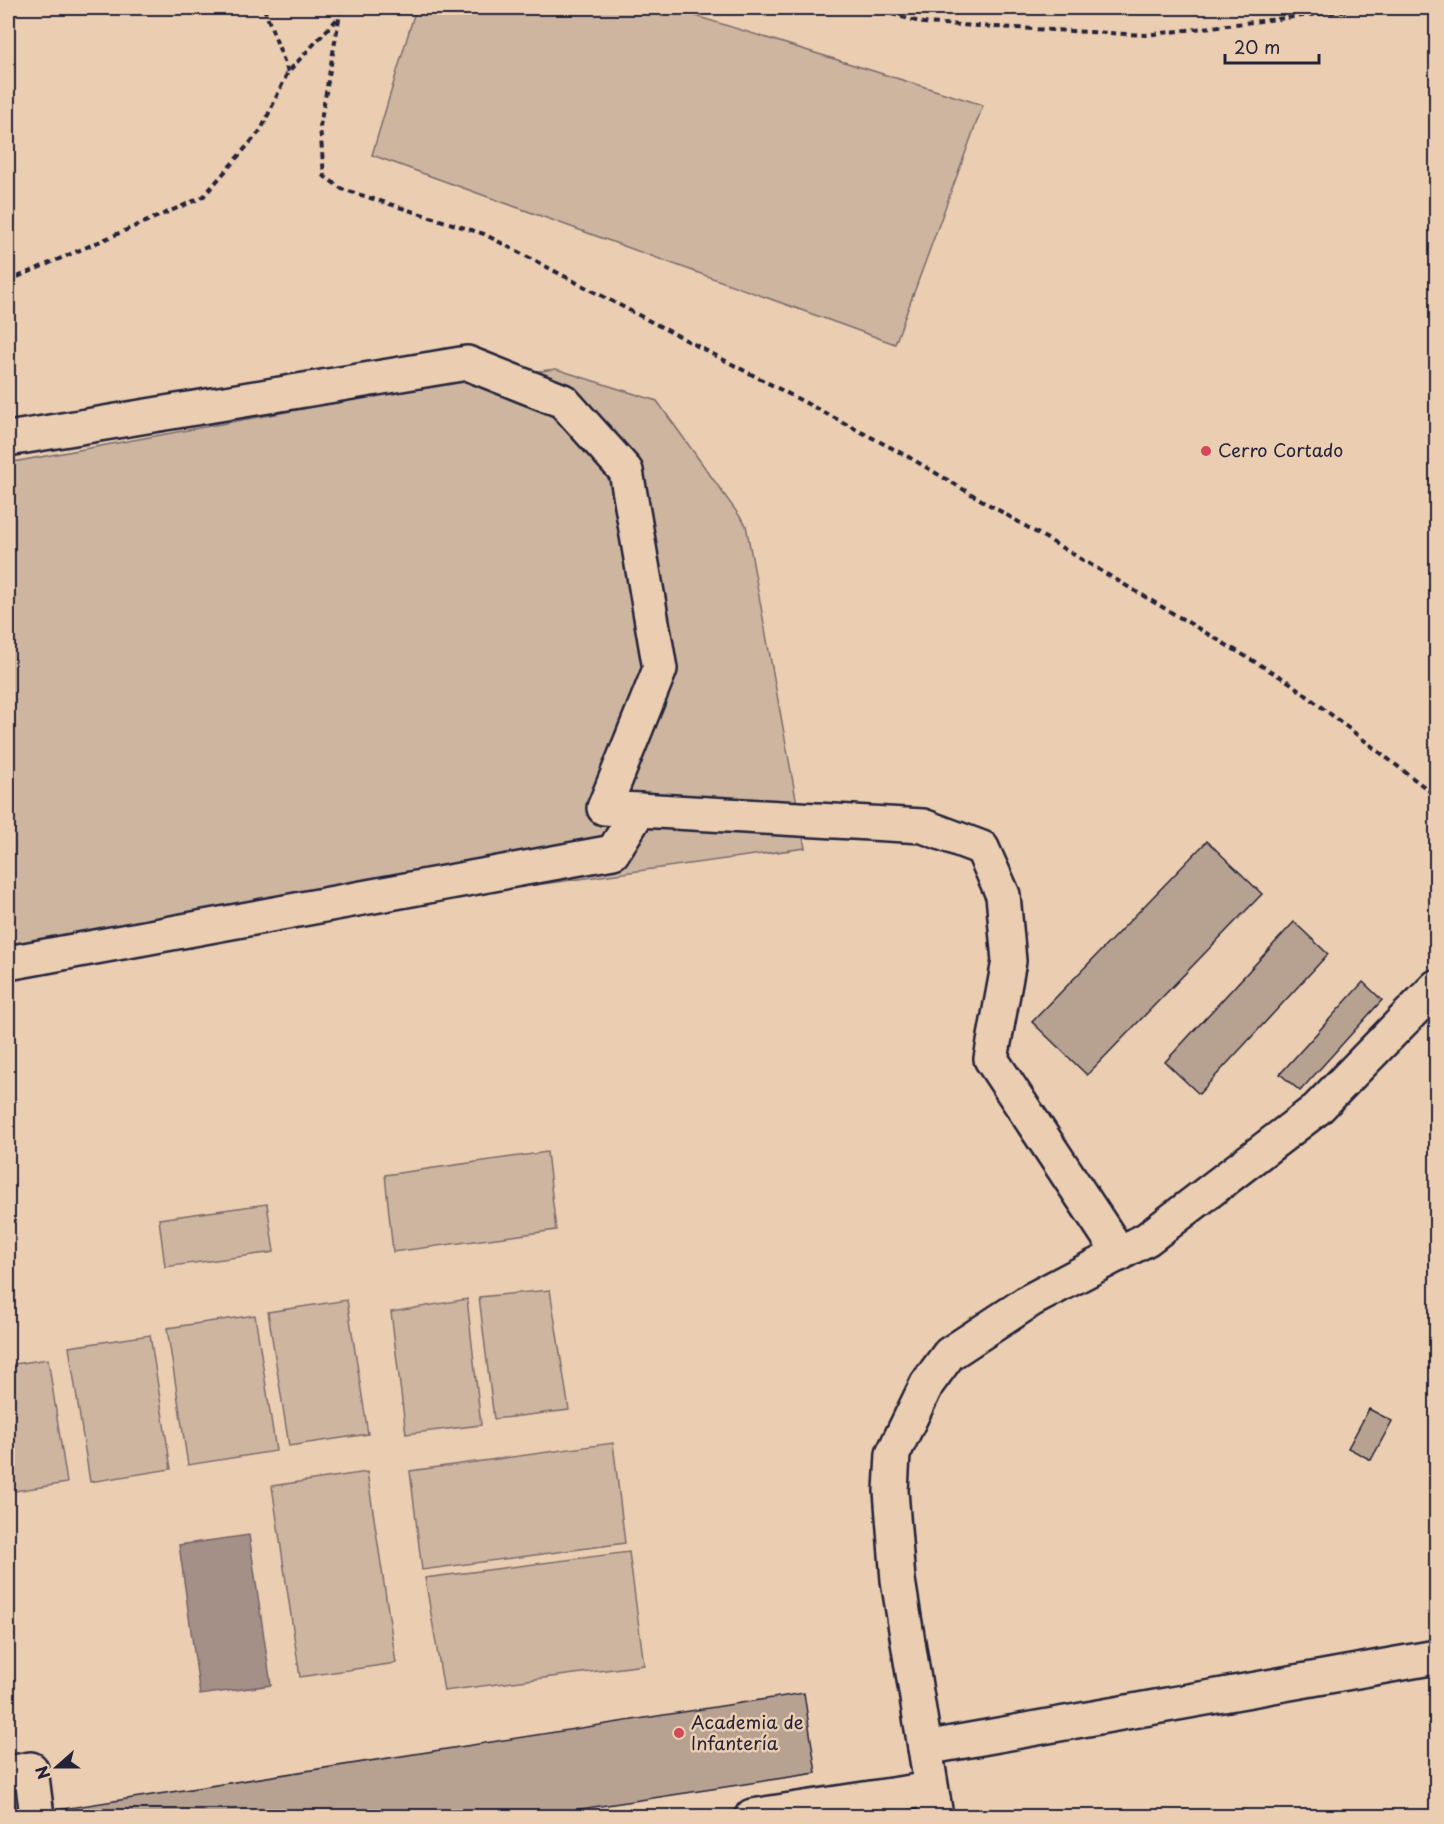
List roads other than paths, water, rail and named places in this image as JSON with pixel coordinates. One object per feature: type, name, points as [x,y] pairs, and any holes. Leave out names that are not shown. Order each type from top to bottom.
[{"type":"lane","points":[[8,439],[466,363],[562,401],[626,471],[660,669],[604,808],[923,826],[982,848],[1004,895],[1009,961],[991,1059],[1120,1254]]},
{"type":"lane","points":[[8,963],[613,852],[639,810]]},
{"type":"lane","points":[[752,1816],[934,1803],[898,1580],[891,1491],[893,1454],[927,1384],[949,1354],[1031,1300],[1147,1239],[1317,1109],[1437,987]]},
{"type":"lane","points":[[925,1748],[1437,1658]]},
{"type":"lane","points":[[8,1773],[31,1769],[38,1816]]},
{"type":"place","name":"Cerro Cortado","points":[[1206,451]]},
{"type":"place","name":"Academia de Infantería","points":[[679,1733]]}]
